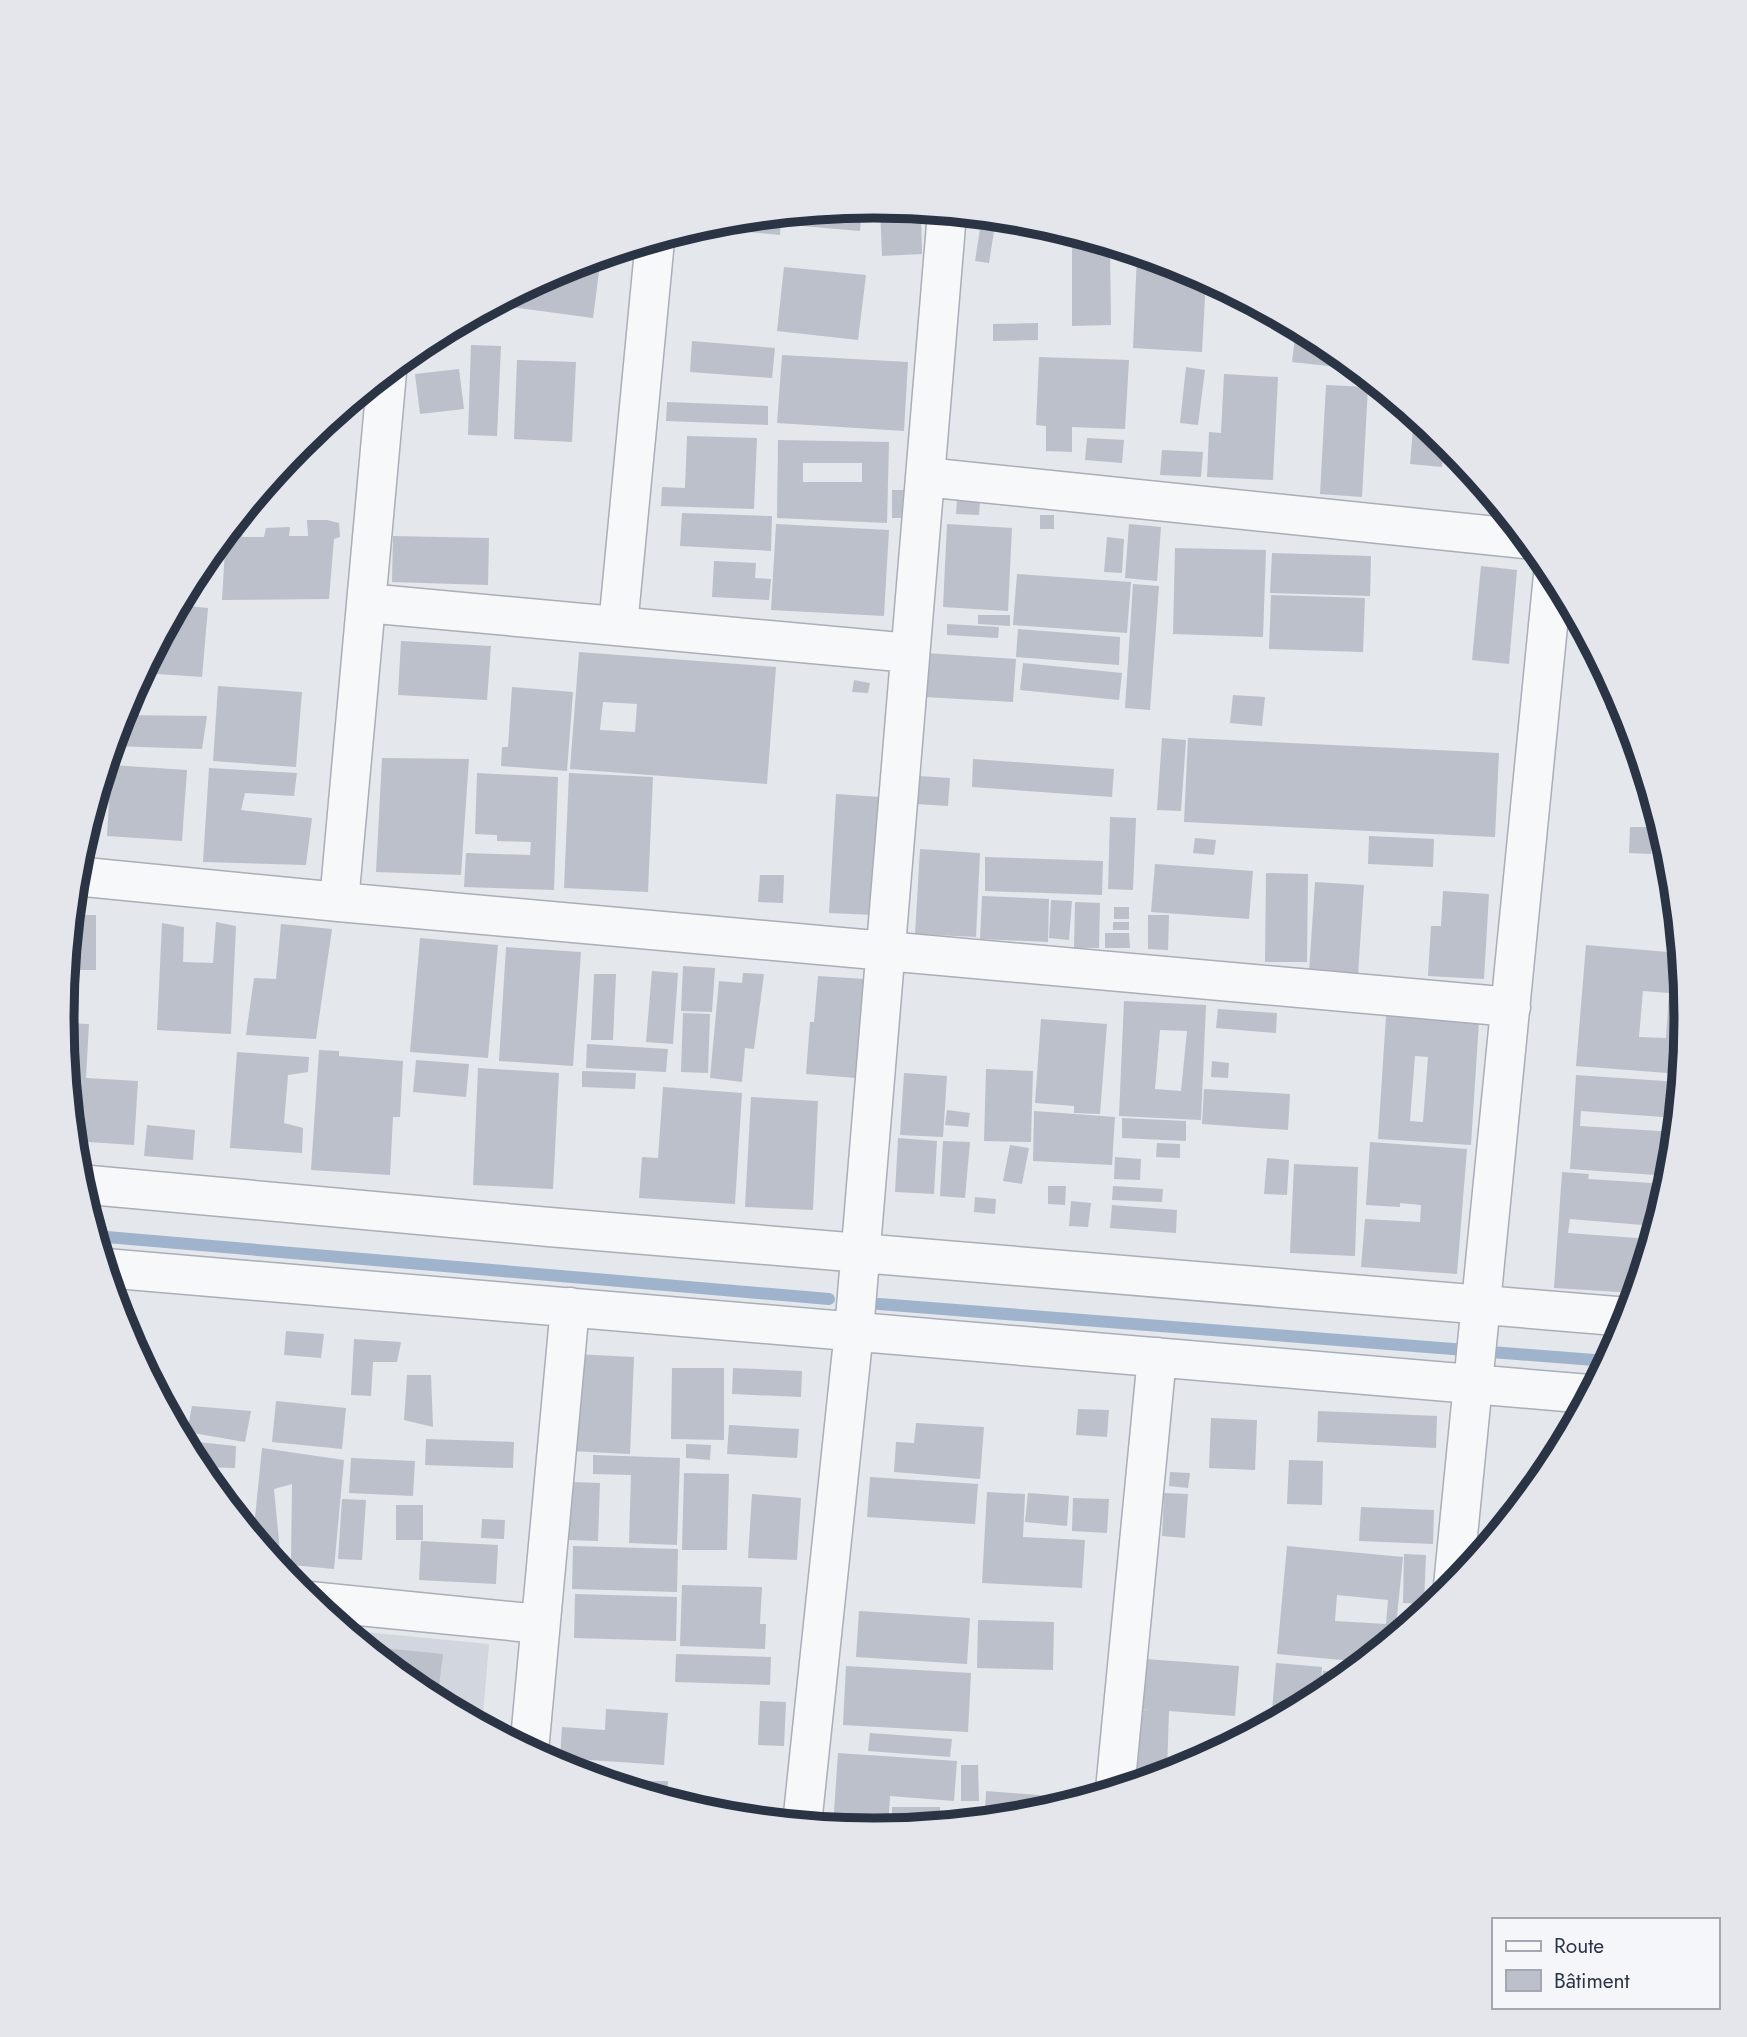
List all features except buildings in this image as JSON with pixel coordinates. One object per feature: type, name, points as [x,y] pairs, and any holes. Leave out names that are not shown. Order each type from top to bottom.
[{"type":"street","points":[[803,1815],[854,1331],[946,222]]},
{"type":"street","points":[[618,626],[653,250]]},
{"type":"street","points":[[339,902],[386,384]]},
{"type":"street","points":[[925,477],[1513,538]]},
{"type":"street","points":[[1455,1567],[1551,594]]},
{"type":"street","points":[[366,603],[911,653]]},
{"type":"street","points":[[86,877],[1511,1007]]},
{"type":"street","points":[[91,1185],[1616,1316]]},
{"type":"street","points":[[114,1269],[1580,1393]]},
{"type":"street","points":[[530,1741],[570,1307]]},
{"type":"street","points":[[1116,1781],[1157,1357]]},
{"type":"street","points":[[328,1603],[540,1624]]},
{"type":"shaded area","points":[[360,1632],[489,1644],[483,1716],[429,1684]]},
{"type":"waterway","points":[[104,1237],[829,1299]]},
{"type":"waterway","points":[[879,1304],[1597,1360]]}]
